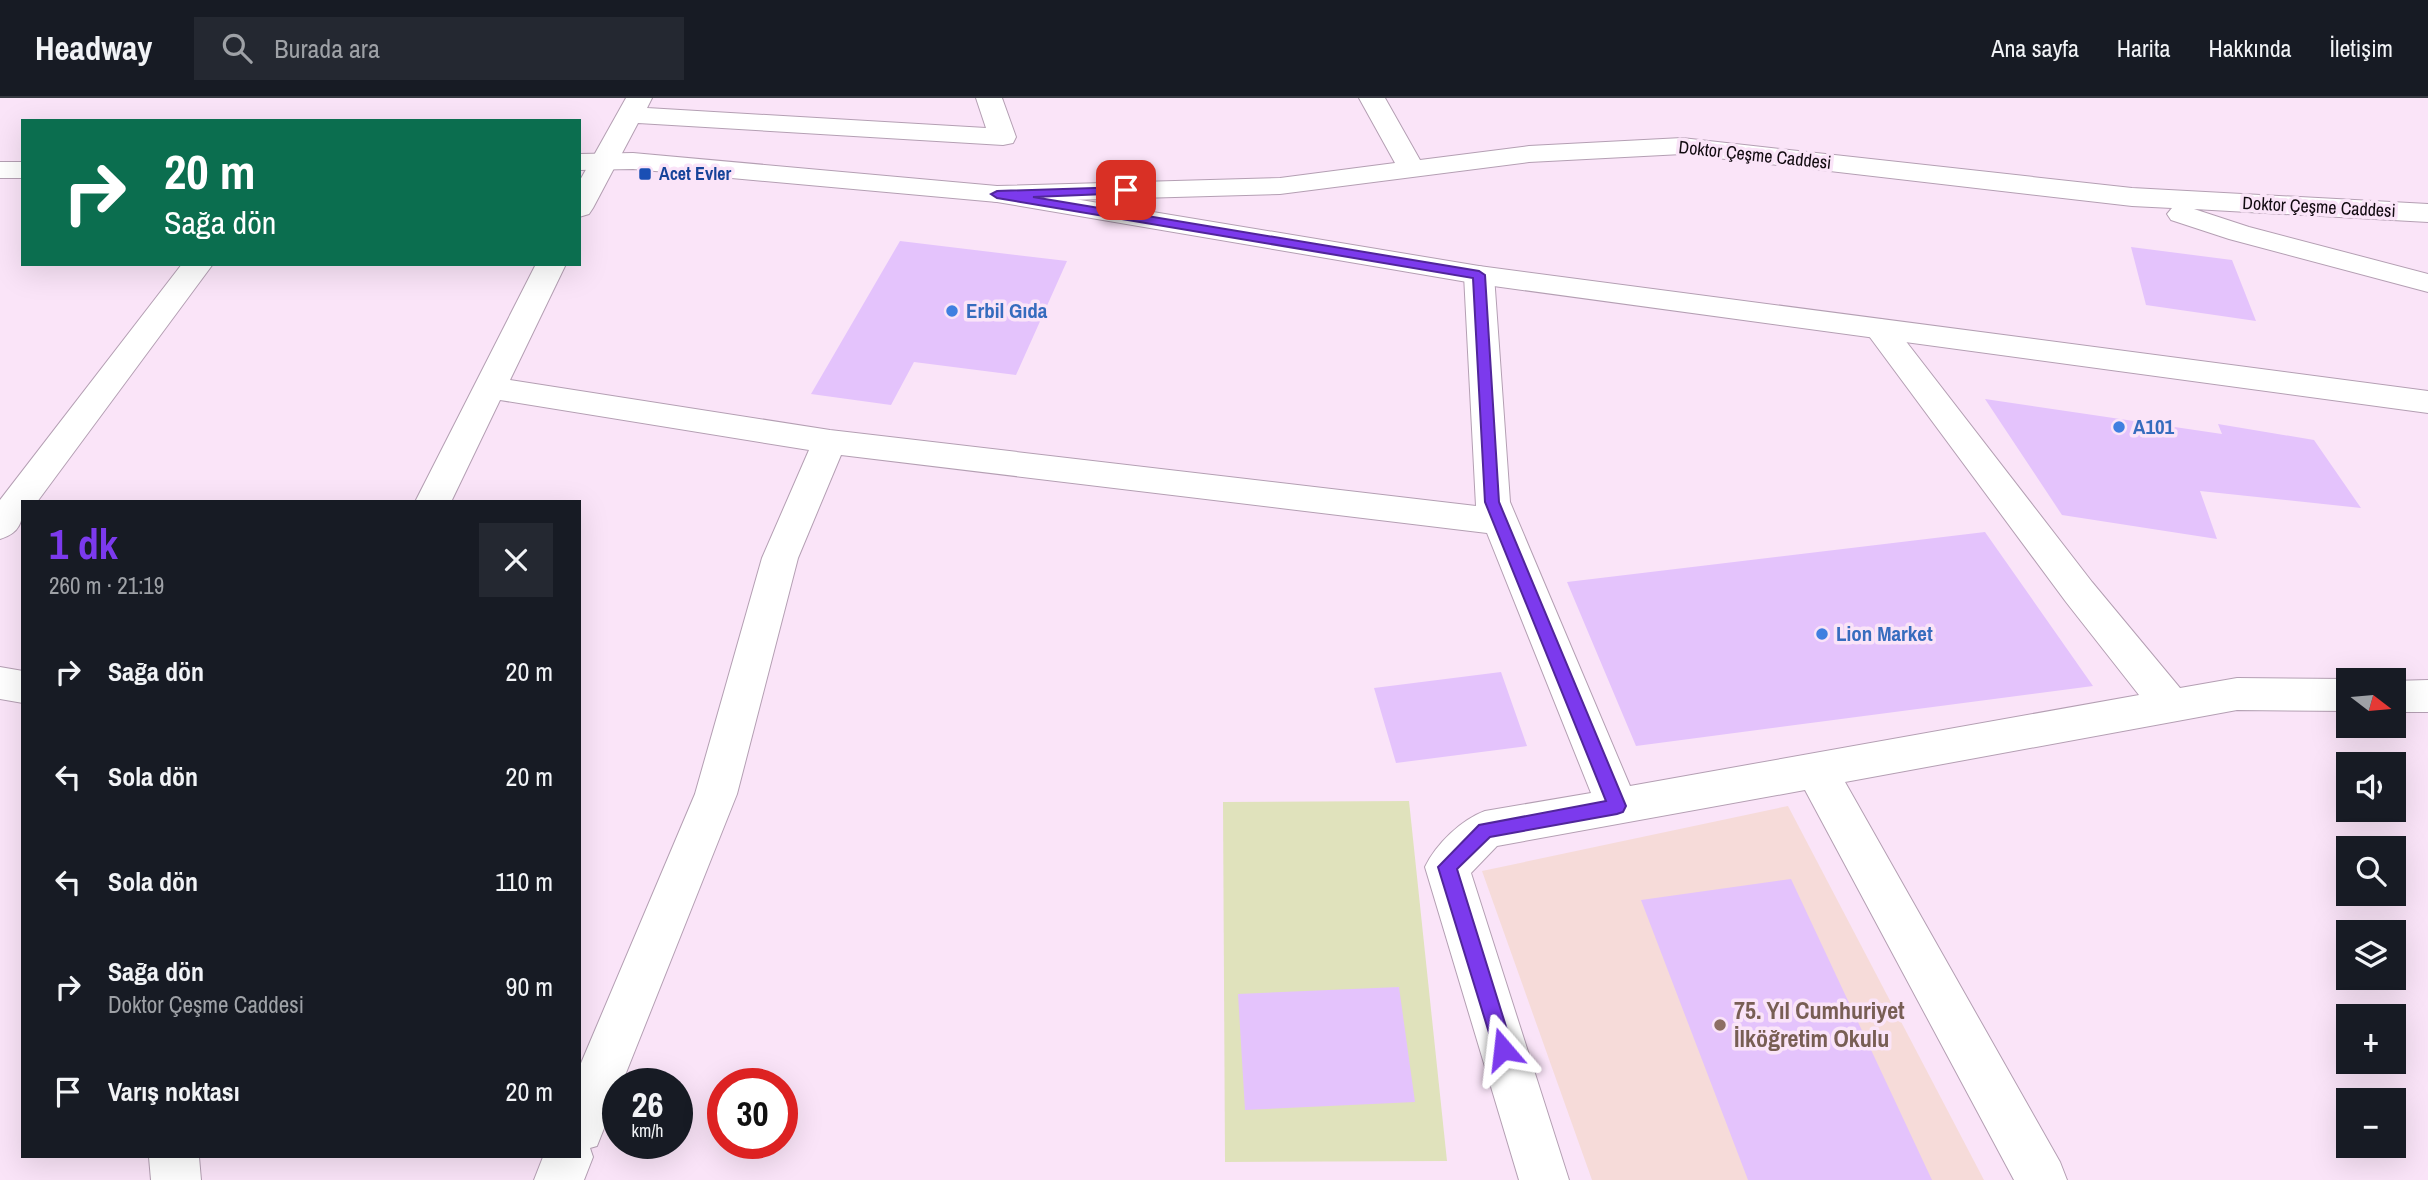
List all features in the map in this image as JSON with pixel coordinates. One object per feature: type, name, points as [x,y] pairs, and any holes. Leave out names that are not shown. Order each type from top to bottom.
[{"type":"street","points":[[581,200],[591,162],[634,106],[1003,137],[989,98]]},
{"type":"street","points":[[1372,98],[1412,169]]},
{"type":"street","name":"Doktor Çeşme Caddesi","points":[[997,194],[1280,186],[1529,154],[1682,146],[2132,197],[2428,213]]},
{"type":"street","points":[[591,162],[633,161],[997,194],[1479,275],[2428,402]]},
{"type":"street","points":[[0,170],[21,170]]},
{"type":"street","points":[[2132,197],[2239,233],[2428,283]]},
{"type":"street","points":[[0,526],[196,266]]},
{"type":"street","points":[[434,500],[550,266]]},
{"type":"street","points":[[1479,275],[1492,502],[1617,806]]},
{"type":"street","points":[[1880,329],[2079,592],[2171,706]]},
{"type":"street","points":[[490,388],[830,442],[1500,522]]},
{"type":"street","points":[[581,1123],[716,794],[780,558],[804,497],[830,442]]},
{"type":"street","points":[[0,683],[21,687]]},
{"type":"street","points":[[1544,1180],[1447,867],[1485,831],[2236,694],[2336,695]]},
{"type":"street","points":[[2406,696],[2428,696]]},
{"type":"street","points":[[1816,770],[2042,1180]]},
{"type":"street","points":[[174,1158],[176,1180]]},
{"type":"street","points":[[559,1180],[568,1158]]},
{"type":"shaded area","name":"75. Yıl Cumhuriyet İlköğretim Okulu","points":[[1788,806],[1984,1180],[1592,1180],[1482,871]]},
{"type":"green space","points":[[1409,801],[1447,1161],[1225,1162],[1223,802]]},
{"type":"building","name":"Erbil Gıda","points":[[900,241],[1067,261],[1016,375],[914,362],[891,405],[811,394]]},
{"type":"building","points":[[2131,247],[2232,260],[2256,321],[2146,305]]},
{"type":"building","points":[[1985,399],[2222,434],[2218,424],[2314,440],[2361,508],[2200,491],[2217,539],[2062,515]]},
{"type":"building","name":"Lion Market","points":[[1985,532],[2093,686],[1636,746],[1567,582]]},
{"type":"building","points":[[1501,672],[1527,746],[1396,763],[1374,688]]},
{"type":"building","points":[[1791,879],[1932,1180],[1748,1180],[1641,900]]},
{"type":"building","points":[[1399,987],[1415,1102],[1245,1110],[1238,994]]},
{"type":"place","name":"Acet Evler","points":[[645,174]]},
{"type":"place","name":"Erbil Gıda","points":[[952,311]]},
{"type":"place","name":"A101","points":[[2119,427]]},
{"type":"place","name":"Lion Market","points":[[1822,634]]},
{"type":"place","name":"75. Yıl Cumhuriyet İlköğretim Okulu","points":[[1720,1025]]},
{"type":"route","points":[[1126,190],[997,194],[1479,275],[1492,502],[1617,806],[1485,831],[1447,867],[1503,1049]]}]
